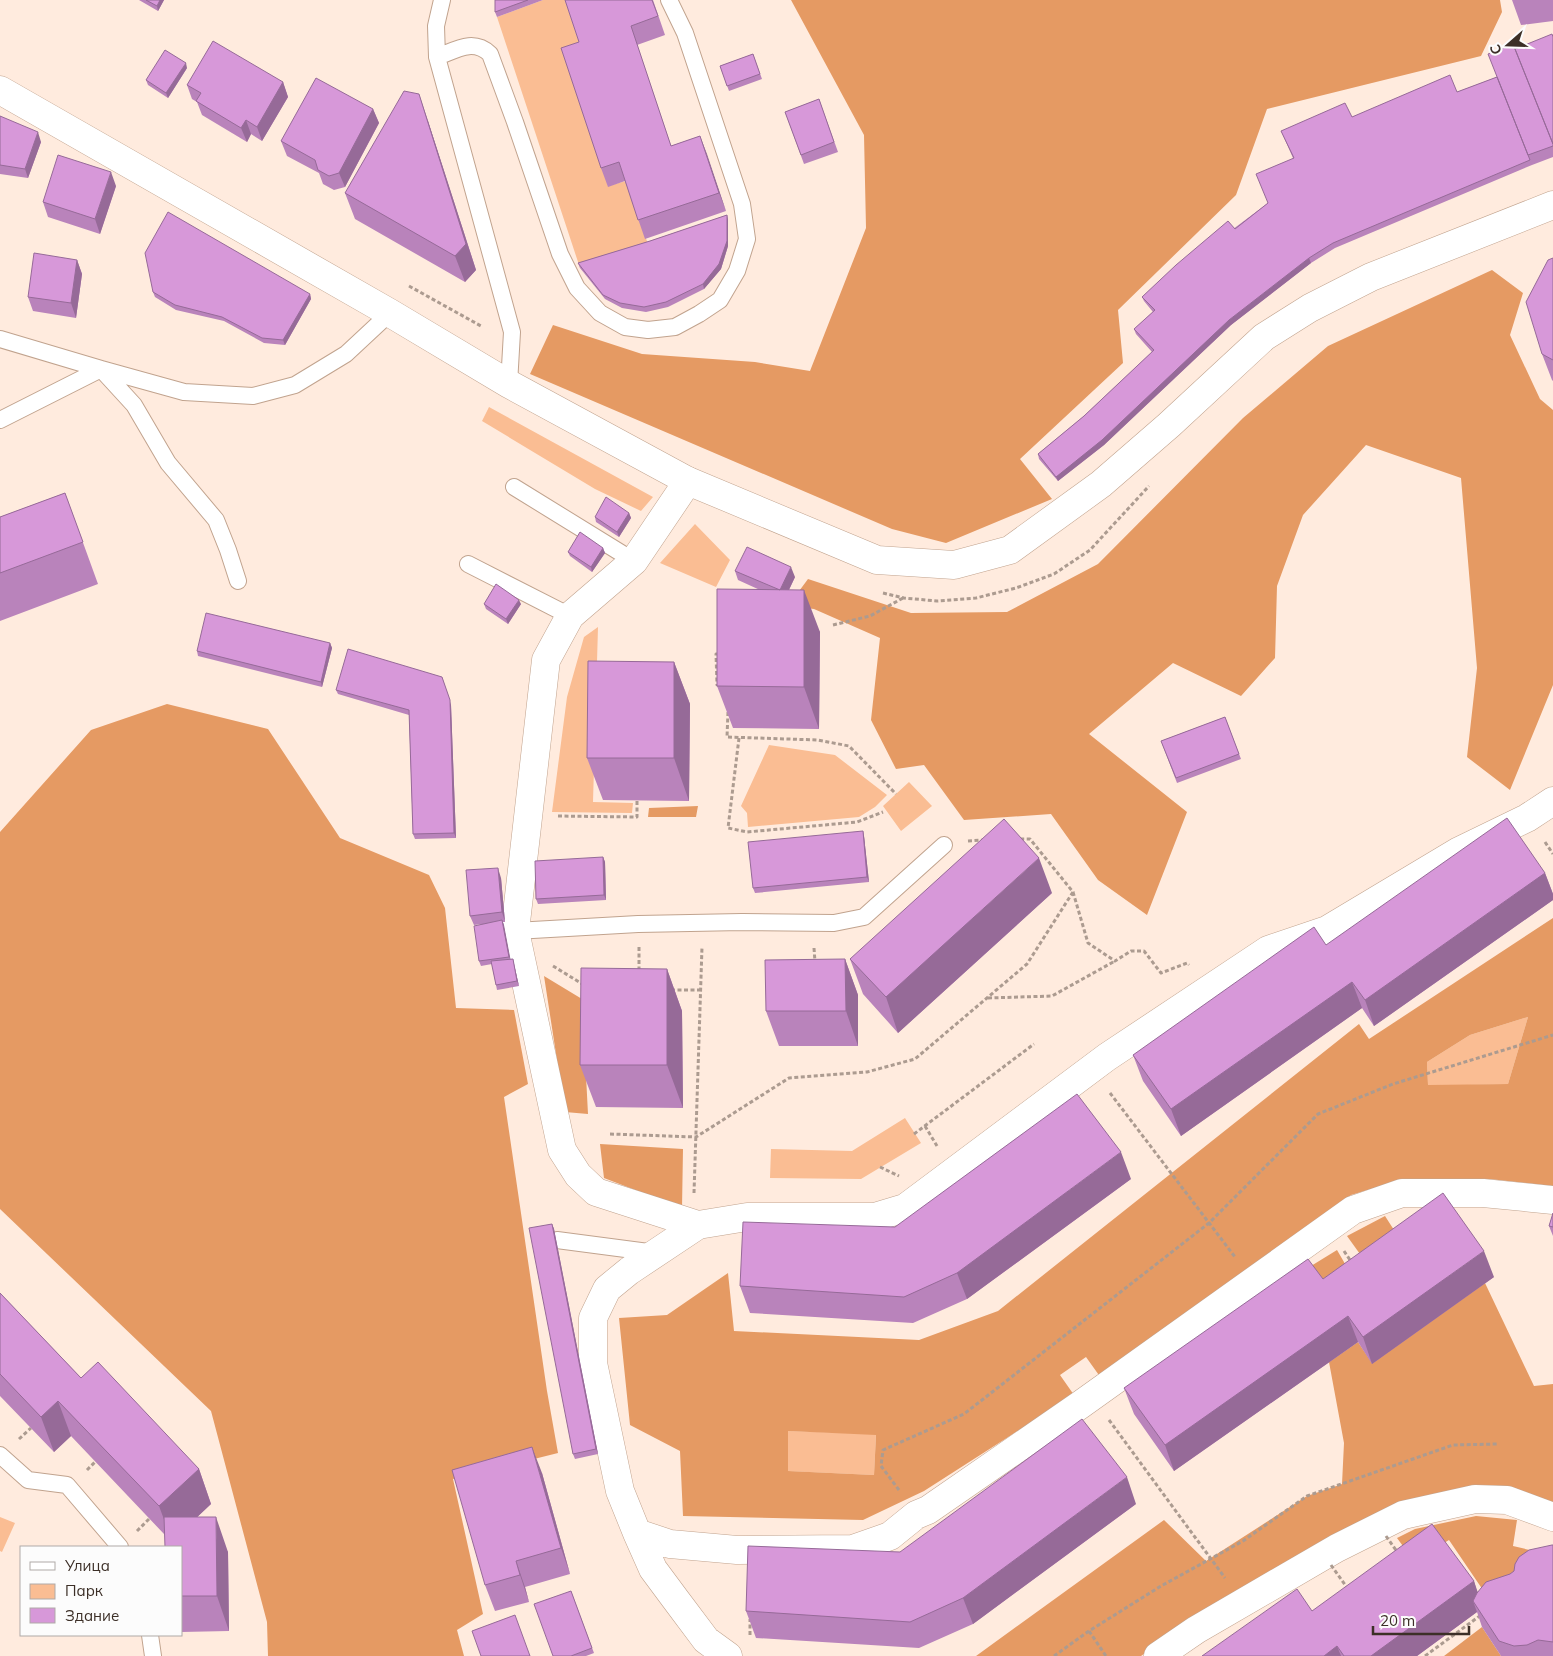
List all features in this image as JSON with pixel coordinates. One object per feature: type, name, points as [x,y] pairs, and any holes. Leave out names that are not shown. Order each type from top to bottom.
[{"type":"street","points":[[0,90],[390,313],[509,384],[688,481],[877,560],[954,565],[1010,550],[1101,484],[1169,425],[1264,337],[1310,308],[1371,276],[1553,205]]},
{"type":"street","points":[[688,481],[634,561],[570,616],[546,660],[531,826],[516,938],[562,1150],[578,1175],[596,1192],[695,1224],[747,1217],[875,1217],[905,1208],[1136,1037],[1268,950],[1327,930],[1459,851],[1528,818],[1553,801]]},
{"type":"street","points":[[637,1533],[670,1544],[737,1550],[853,1549],[890,1536],[916,1515],[928,1510],[1045,1430],[1353,1210],[1402,1193],[1483,1193],[1553,1200]]},
{"type":"street","points":[[695,1224],[607,1289],[593,1318],[593,1363],[620,1491],[654,1569],[706,1640],[739,1649]]},
{"type":"street","points":[[1158,1656],[1196,1630],[1337,1548],[1403,1515],[1475,1498],[1508,1500],[1553,1517]]},
{"type":"lane","points":[[442,0],[436,26],[437,57],[512,332],[509,384]]},
{"type":"lane","points":[[437,57],[472,46],[483,48],[490,54],[516,122],[560,254],[583,294],[600,313],[625,327],[648,330],[675,327],[720,300],[738,271],[748,239],[742,204],[685,33],[669,0]]},
{"type":"lane","points":[[0,339],[184,392],[253,396],[295,385],[346,354],[390,313]]},
{"type":"lane","points":[[0,420],[101,369]]},
{"type":"lane","points":[[101,369],[134,405],[168,463],[216,520],[238,581]]},
{"type":"lane","points":[[514,487],[634,561]]},
{"type":"lane","points":[[468,564],[570,616]]},
{"type":"lane","points":[[516,938],[638,924],[834,923],[864,916],[944,845]]},
{"type":"lane","points":[[557,1240],[656,1253]]},
{"type":"lane","points":[[0,1456],[28,1480],[67,1485],[119,1546]]},
{"type":"lane","points":[[150,1636],[153,1656]]},
{"type":"path","points":[[833,625],[870,616],[904,598]]},
{"type":"path","points":[[722,686],[717,685],[716,654],[728,654]]},
{"type":"path","points":[[728,703],[727,737],[818,740],[849,746],[896,794]]},
{"type":"path","points":[[739,738],[728,828],[747,832],[857,822],[883,812]]},
{"type":"path","points":[[554,816],[638,817],[637,800]]},
{"type":"path","points":[[1020,839],[1030,839],[1073,892],[1088,943],[1115,961]]},
{"type":"path","points":[[944,845],[970,840],[990,840]]},
{"type":"path","points":[[610,1134],[696,1137],[789,1078],[867,1072],[915,1059],[1027,964],[1073,892]]},
{"type":"path","points":[[695,1224],[703,923]]},
{"type":"path","points":[[813,923],[815,968]]},
{"type":"path","points":[[638,924],[639,972]]},
{"type":"path","points":[[516,938],[589,987]]},
{"type":"path","points":[[987,998],[1052,996],[1131,952],[1144,951],[1161,973],[1187,962],[1207,990]]},
{"type":"path","points":[[666,990],[700,990]]},
{"type":"path","points":[[882,1466],[883,1450],[964,1414],[1209,1223],[1318,1114],[1393,1084],[1553,1034]]},
{"type":"path","points":[[914,1134],[1034,1044]]},
{"type":"path","points":[[1093,1069],[1254,1281]]},
{"type":"path","points":[[1339,1244],[1354,1267]]},
{"type":"path","points":[[1104,1414],[1244,1602]]},
{"type":"path","points":[[16,1441],[31,1428]]},
{"type":"path","points":[[1054,1656],[1160,1586],[1243,1541],[1307,1496],[1453,1445],[1497,1444]]},
{"type":"path","points":[[135,1533],[149,1519]]},
{"type":"path","points":[[1386,1536],[1401,1558]]},
{"type":"path","points":[[1331,1565],[1352,1593]]},
{"type":"path","points":[[1425,1656],[1484,1613]]},
{"type":"path","points":[[739,1649],[750,1614]]},
{"type":"path","points":[[1090,1631],[1106,1656]]},
{"type":"green space","points":[[543,0],[565,0],[585,61],[608,186],[626,181],[649,247],[580,268],[497,17]]},
{"type":"green space","points":[[489,407],[653,497],[641,511],[595,489],[482,421]]},
{"type":"green space","points":[[695,524],[730,560],[716,587],[660,563]]},
{"type":"green space","points":[[598,627],[593,802],[633,803],[632,813],[552,812],[567,697],[584,637]]},
{"type":"green space","points":[[769,745],[835,755],[887,795],[875,807],[859,817],[748,827],[747,813],[741,806]]},
{"type":"green space","points":[[909,782],[932,806],[901,831],[883,806]]},
{"type":"green space","points":[[1528,1017],[1508,1084],[1428,1086],[1427,1062],[1470,1035]]},
{"type":"green space","points":[[905,1118],[921,1143],[861,1179],[770,1178],[771,1149],[852,1151]]},
{"type":"green space","points":[[788,1431],[876,1434],[874,1475],[787,1471]]},
{"type":"green space","points":[[0,1517],[15,1523],[2,1552],[0,1551]]},
{"type":"shaded area","points":[[791,0],[1500,0],[1502,12],[1481,56],[1267,109],[1236,195],[1118,310],[1123,363],[1020,459],[1052,499],[946,543],[892,529],[530,374],[553,325],[642,354],[755,362],[810,371],[866,228],[864,135]]},
{"type":"shaded area","points":[[1492,270],[1523,293],[1510,335],[1540,399],[1553,410],[1553,685],[1510,790],[1467,757],[1477,668],[1461,478],[1366,445],[1303,515],[1277,586],[1275,658],[1241,696],[1173,663],[1089,734],[1187,812],[1147,915],[1098,880],[1051,814],[964,820],[924,765],[896,769],[871,720],[880,638],[814,609],[788,606],[808,579],[911,613],[1007,612],[1098,564],[1243,418],[1328,346]]},
{"type":"shaded area","points":[[167,704],[268,729],[340,838],[429,875],[445,908],[456,1008],[514,1010],[528,1084],[504,1097],[547,1391],[558,1453],[453,1479],[483,1614],[457,1630],[464,1656],[268,1656],[267,1622],[211,1411],[0,1209],[0,832],[91,730]]},
{"type":"shaded area","points":[[698,806],[696,817],[648,817],[649,808]]},
{"type":"shaded area","points":[[1553,918],[1553,1186],[1489,1179],[1401,1180],[1351,1195],[1264,1262],[1101,1378],[1086,1357],[1060,1375],[1074,1395],[924,1491],[863,1520],[683,1516],[680,1451],[630,1425],[619,1318],[667,1315],[728,1273],[734,1331],[919,1340],[998,1311],[1359,1024],[1369,1039]],"holes":[[[1528,1017],[1508,1084],[1428,1085],[1427,1062],[1470,1035]],[[788,1431],[876,1435],[874,1475],[788,1471]]]},
{"type":"shaded area","points":[[544,976],[582,999],[588,1114],[565,1112]]},
{"type":"shaded area","points":[[600,1144],[683,1149],[682,1208],[604,1178]]},
{"type":"shaded area","points":[[1385,1216],[1403,1244],[1370,1268],[1347,1236]]},
{"type":"shaded area","points":[[1337,1250],[1355,1281],[1325,1278],[1306,1287],[1298,1274]]},
{"type":"shaded area","points":[[1485,1283],[1534,1386],[1553,1384],[1553,1507],[1475,1486],[1191,1620],[1141,1656],[976,1656],[1164,1520],[1206,1561],[1307,1496],[1342,1484],[1344,1443],[1329,1362],[1358,1342],[1372,1363]]},
{"type":"shaded area","points":[[1476,1516],[1517,1520],[1513,1546],[1538,1552],[1487,1596],[1449,1540],[1414,1561],[1397,1538],[1415,1529]]},
{"type":"shaded area","points":[[1482,1627],[1501,1656],[1444,1656]]},
{"type":"building","points":[[146,0],[160,0],[157,6]]},
{"type":"building","points":[[495,0],[528,0],[495,12]]},
{"type":"building","points":[[565,0],[652,0],[658,16],[631,26],[671,146],[700,136],[719,193],[638,220],[619,162],[601,168],[561,48],[579,42]]},
{"type":"building","points":[[1552,34],[1553,37],[1553,144],[1515,49]]},
{"type":"building","points":[[213,41],[283,82],[257,127],[246,120],[241,128],[196,101],[201,93],[187,85]]},
{"type":"building","points":[[1513,44],[1553,144],[1553,146],[1528,155],[1488,54]]},
{"type":"building","points":[[165,50],[186,63],[166,93],[146,80]]},
{"type":"building","points":[[753,54],[760,74],[727,86],[720,66]]},
{"type":"building","points":[[1450,75],[1457,92],[1497,77],[1530,160],[1333,243],[1309,258],[1229,320],[1102,440],[1056,477],[1038,454],[1084,416],[1154,350],[1134,329],[1155,310],[1142,297],[1228,221],[1235,229],[1268,203],[1256,174],[1294,158],[1281,131],[1345,103],[1352,117]]},
{"type":"building","points":[[316,78],[373,109],[339,173],[329,176],[318,170],[315,160],[281,141]]},
{"type":"building","points":[[404,91],[419,94],[466,244],[455,256],[345,193]]},
{"type":"building","points":[[819,99],[834,142],[801,155],[785,112]]},
{"type":"building","points":[[0,116],[38,132],[25,169],[0,165]]},
{"type":"building","points":[[58,155],[111,172],[95,219],[43,202]]},
{"type":"building","points":[[168,212],[310,294],[283,340],[262,338],[222,317],[175,305],[153,292],[145,253]]},
{"type":"building","points":[[727,215],[727,241],[719,264],[703,284],[666,302],[644,307],[620,303],[603,295],[578,263],[650,241]]},
{"type":"building","points":[[34,253],[77,260],[71,303],[28,297]]},
{"type":"building","points":[[1553,258],[1553,360],[1542,354],[1526,302],[1548,260]]},
{"type":"building","points":[[65,493],[83,542],[0,573],[0,517]]},
{"type":"building","points":[[606,497],[629,513],[617,532],[595,517]]},
{"type":"building","points":[[580,532],[603,548],[591,567],[568,552]]},
{"type":"building","points":[[747,547],[791,567],[780,590],[735,571]]},
{"type":"building","points":[[496,584],[519,600],[506,619],[484,604]]},
{"type":"building","points":[[717,589],[804,590],[804,687],[717,686]]},
{"type":"building","points":[[206,613],[330,643],[321,682],[197,651]]},
{"type":"building","points":[[348,649],[442,677],[450,700],[454,833],[413,834],[409,710],[336,690]]},
{"type":"building","points":[[588,661],[674,662],[674,758],[587,758]]},
{"type":"building","points":[[1225,717],[1239,754],[1176,778],[1161,741]]},
{"type":"building","points":[[1507,818],[1545,873],[1365,1000],[1352,982],[1171,1109],[1133,1055],[1314,927],[1326,945]]},
{"type":"building","points":[[1004,819],[1039,858],[886,997],[850,959]]},
{"type":"building","points":[[863,831],[867,877],[753,888],[748,842]]},
{"type":"building","points":[[603,857],[604,895],[536,899],[535,861]]},
{"type":"building","points":[[498,868],[502,912],[470,916],[466,870]]},
{"type":"building","points":[[502,920],[509,957],[479,961],[474,926]]},
{"type":"building","points":[[513,959],[517,981],[496,985],[491,961]]},
{"type":"building","points":[[845,959],[846,1011],[766,1011],[765,960]]},
{"type":"building","points":[[581,968],[667,969],[667,1065],[580,1065]]},
{"type":"building","points":[[1077,1094],[1121,1152],[957,1273],[904,1297],[740,1286],[743,1222],[895,1227]]},
{"type":"building","points":[[1443,1193],[1484,1251],[1363,1337],[1348,1316],[1165,1445],[1124,1388],[1308,1259],[1323,1279]]},
{"type":"building","points":[[1553,1213],[1553,1227],[1549,1226]]},
{"type":"building","points":[[552,1224],[596,1449],[573,1454],[529,1228]]},
{"type":"building","points":[[0,1293],[81,1378],[98,1362],[199,1469],[159,1506],[58,1401],[41,1417],[0,1374]]},
{"type":"building","points":[[1082,1419],[1127,1477],[963,1598],[910,1622],[746,1611],[748,1546],[900,1552]]},
{"type":"building","points":[[532,1447],[561,1548],[516,1561],[520,1575],[485,1585],[452,1470]]},
{"type":"building","points":[[164,1517],[216,1517],[217,1596],[182,1596],[182,1546],[165,1546]]},
{"type":"building","points":[[1432,1524],[1474,1581],[1371,1656],[1344,1656],[1337,1646],[1324,1656],[1202,1656],[1297,1589],[1312,1611]]},
{"type":"building","points":[[1553,1545],[1553,1642],[1538,1640],[1527,1645],[1514,1646],[1499,1641],[1473,1601],[1477,1593],[1486,1582],[1514,1571],[1519,1557],[1529,1550]]},
{"type":"building","points":[[571,1591],[592,1648],[571,1656],[553,1656],[534,1604]]},
{"type":"building","points":[[515,1615],[530,1656],[481,1656],[472,1631]]}]
